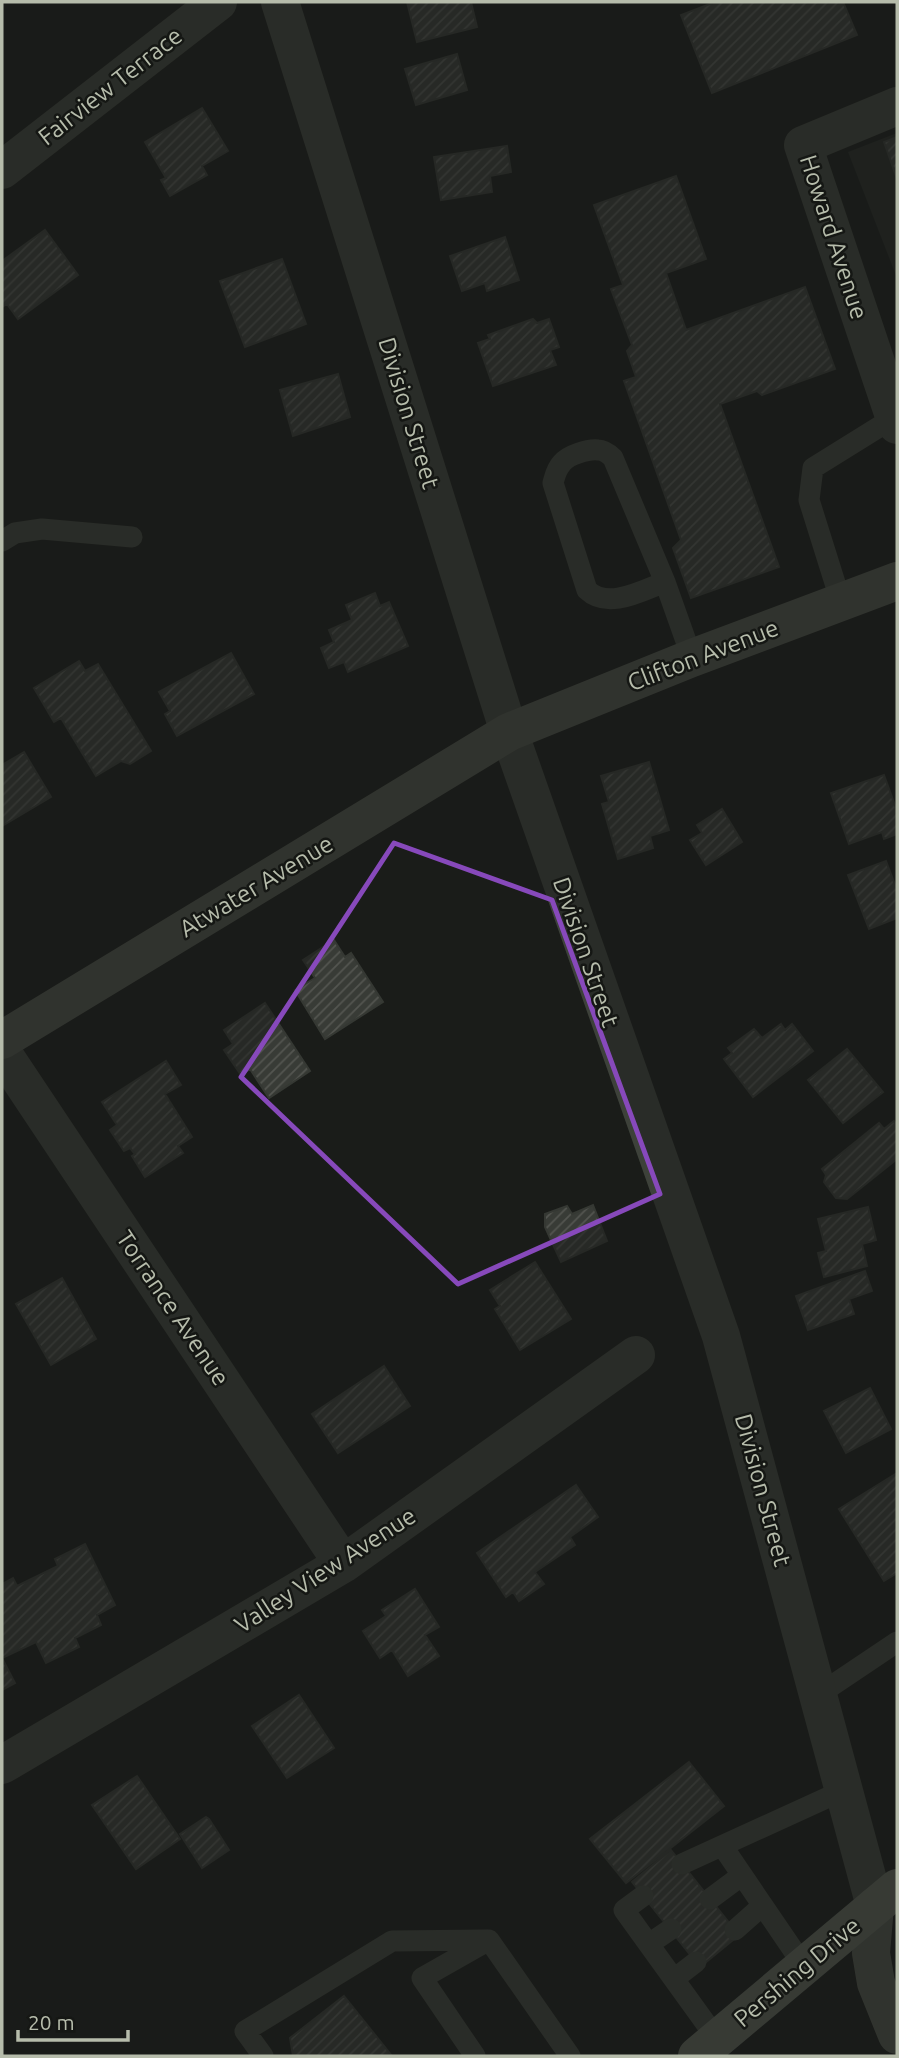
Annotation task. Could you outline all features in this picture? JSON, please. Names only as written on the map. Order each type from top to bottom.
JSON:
[{"type":"main road","name":"Clifton Avenue","points":[[509,732],[692,657],[897,581]]},
{"type":"main road","name":"Atwater Avenue","points":[[2,1040],[509,732]]},
{"type":"main road","name":"Pershing Drive","points":[[707,2048],[804,1966],[890,1910]]},
{"type":"main road","name":"Division Street","points":[[890,1910],[871,1953],[876,1983],[897,2035]]},
{"type":"street","name":"Fairview Terrace","points":[[2,170],[218,2]]},
{"type":"street","name":"Division Street","points":[[280,2],[509,732],[721,1336],[844,1790],[890,1910]]},
{"type":"street","name":"Howard Avenue","points":[[896,421],[803,145],[897,106]]},
{"type":"street","name":"Torrance Avenue","points":[[2,1052],[343,1564]]},
{"type":"street","name":"Valley View Avenue","points":[[2,1765],[343,1564],[636,1355]]},
{"type":"lane","points":[[841,602],[809,500],[813,468],[896,421]]},
{"type":"lane","points":[[665,582],[612,600],[594,597],[587,590],[553,484],[556,471],[563,460],[598,450],[613,458],[665,582],[692,657]]},
{"type":"lane","points":[[2,541],[15,533],[42,529],[132,537]]},
{"type":"lane","points":[[818,1695],[894,1650]]},
{"type":"lane","points":[[682,1864],[844,1790]]},
{"type":"lane","points":[[723,1846],[804,1966]]},
{"type":"lane","points":[[710,1899],[741,1876]]},
{"type":"lane","points":[[643,1896],[624,1910],[674,1979],[707,2048]]},
{"type":"lane","points":[[735,1930],[762,1906]]},
{"type":"lane","points":[[649,1944],[671,1930]]},
{"type":"lane","points":[[263,2056],[245,2031],[392,1941],[489,1940]]},
{"type":"lane","points":[[475,2056],[422,1978],[489,1940]]},
{"type":"lane","points":[[489,1940],[570,2056]]},
{"type":"lane","points":[[674,1979],[696,1962]]},
{"type":"highlighted area","points":[[394,843],[552,900],[660,1194],[458,1284],[241,1077]]},
{"type":"shaded area","points":[[897,133],[897,278],[848,152]]},
{"type":"building","points":[[407,2],[471,2],[477,27],[417,42]]},
{"type":"building","points":[[715,2],[843,2],[857,35],[712,93],[681,15]]},
{"type":"building","points":[[457,54],[467,90],[416,105],[405,69]]},
{"type":"building","points":[[202,108],[228,151],[202,166],[207,175],[170,196],[161,180],[166,178],[145,142]]},
{"type":"building","points":[[897,137],[897,179],[884,142]]},
{"type":"building","points":[[507,146],[511,172],[490,176],[492,192],[441,200],[434,157]]},
{"type":"building","points":[[676,176],[706,259],[666,273],[686,330],[805,287],[835,369],[762,395],[757,391],[720,404],[779,567],[691,598],[673,548],[681,540],[624,381],[636,377],[627,351],[632,345],[611,289],[623,285],[594,205]]},
{"type":"building","points":[[45,230],[78,275],[18,319],[7,304],[2,307],[2,261]]},
{"type":"building","points":[[505,237],[519,280],[487,291],[485,283],[462,291],[450,256]]},
{"type":"building","points":[[282,259],[306,324],[245,347],[220,281]]},
{"type":"building","points":[[533,319],[537,323],[549,319],[559,347],[550,350],[556,365],[493,386],[478,343],[490,339],[488,335]]},
{"type":"building","points":[[338,374],[350,417],[293,436],[280,390]]},
{"type":"building","points":[[375,593],[380,606],[389,602],[408,646],[348,672],[344,662],[329,668],[321,648],[334,642],[329,630],[352,620],[346,605]]},
{"type":"building","points":[[231,653],[254,694],[177,736],[165,714],[170,711],[159,692]]},
{"type":"building","points":[[79,661],[85,671],[98,664],[151,751],[130,764],[121,761],[96,776],[61,718],[54,722],[34,688]]},
{"type":"building","points":[[24,752],[51,797],[2,826],[2,765]]},
{"type":"building","points":[[649,762],[669,830],[650,836],[653,848],[618,859],[602,804],[609,802],[601,776]]},
{"type":"building","points":[[884,775],[897,811],[897,834],[884,839],[882,832],[849,844],[831,793]]},
{"type":"building","points":[[722,809],[742,842],[706,865],[690,840],[702,833],[697,825]]},
{"type":"building","points":[[886,861],[897,890],[897,918],[869,929],[848,875]]},
{"type":"building","points":[[334,940],[345,957],[351,953],[383,1002],[325,1039],[295,990],[315,978],[303,960]]},
{"type":"building","points":[[265,1003],[310,1071],[269,1098],[250,1069],[241,1075],[224,1050],[233,1044],[224,1030]]},
{"type":"building","points":[[781,1024],[785,1030],[792,1024],[813,1051],[753,1097],[724,1059],[732,1053],[728,1048],[754,1029],[762,1038]]},
{"type":"building","points":[[847,1049],[883,1092],[843,1123],[808,1080]]},
{"type":"building","points":[[166,1061],[181,1085],[165,1094],[192,1137],[178,1146],[183,1153],[145,1177],[132,1156],[135,1154],[130,1148],[124,1151],[110,1130],[117,1125],[102,1102]]},
{"type":"building","points":[[894,1121],[897,1125],[897,1159],[847,1199],[836,1198],[824,1182],[826,1175],[822,1169],[879,1123],[884,1129]]},
{"type":"building","points":[[593,1205],[607,1241],[561,1262],[545,1227],[545,1214],[567,1206],[572,1214]]},
{"type":"building","points":[[868,1207],[876,1240],[862,1244],[867,1266],[824,1277],[818,1253],[826,1251],[818,1219]]},
{"type":"building","points":[[535,1262],[571,1319],[520,1350],[495,1309],[500,1306],[490,1290]]},
{"type":"building","points":[[865,1271],[872,1291],[849,1299],[854,1314],[808,1330],[796,1296]]},
{"type":"building","points":[[62,1278],[96,1339],[51,1365],[16,1304]]},
{"type":"building","points":[[384,1366],[410,1406],[338,1453],[312,1414]]},
{"type":"building","points":[[870,1388],[891,1429],[846,1453],[824,1411]]},
{"type":"building","points":[[897,1473],[897,1573],[884,1581],[839,1509]]},
{"type":"building","points":[[576,1485],[598,1517],[570,1537],[575,1545],[535,1572],[544,1584],[519,1601],[513,1592],[506,1597],[477,1553]]},
{"type":"building","points":[[85,1544],[115,1605],[97,1615],[101,1625],[75,1638],[79,1647],[46,1663],[36,1642],[2,1658],[2,1584],[13,1578],[17,1586],[58,1566],[55,1559]]},
{"type":"building","points":[[415,1589],[439,1627],[425,1635],[439,1656],[408,1676],[392,1650],[380,1658],[363,1631],[386,1616],[382,1610]]},
{"type":"building","points":[[2,1658],[15,1683],[2,1690]]},
{"type":"building","points":[[299,1695],[334,1748],[287,1778],[252,1726]]},
{"type":"building","points":[[689,1762],[724,1806],[626,1883],[590,1839]]},
{"type":"building","points":[[137,1776],[180,1839],[136,1869],[92,1805]]},
{"type":"building","points":[[206,1817],[229,1850],[202,1868],[180,1834]]},
{"type":"building","points":[[671,1850],[739,1935],[700,1967],[632,1882]]},
{"type":"building","points":[[344,1996],[392,2056],[293,2056],[290,2038]]}]
